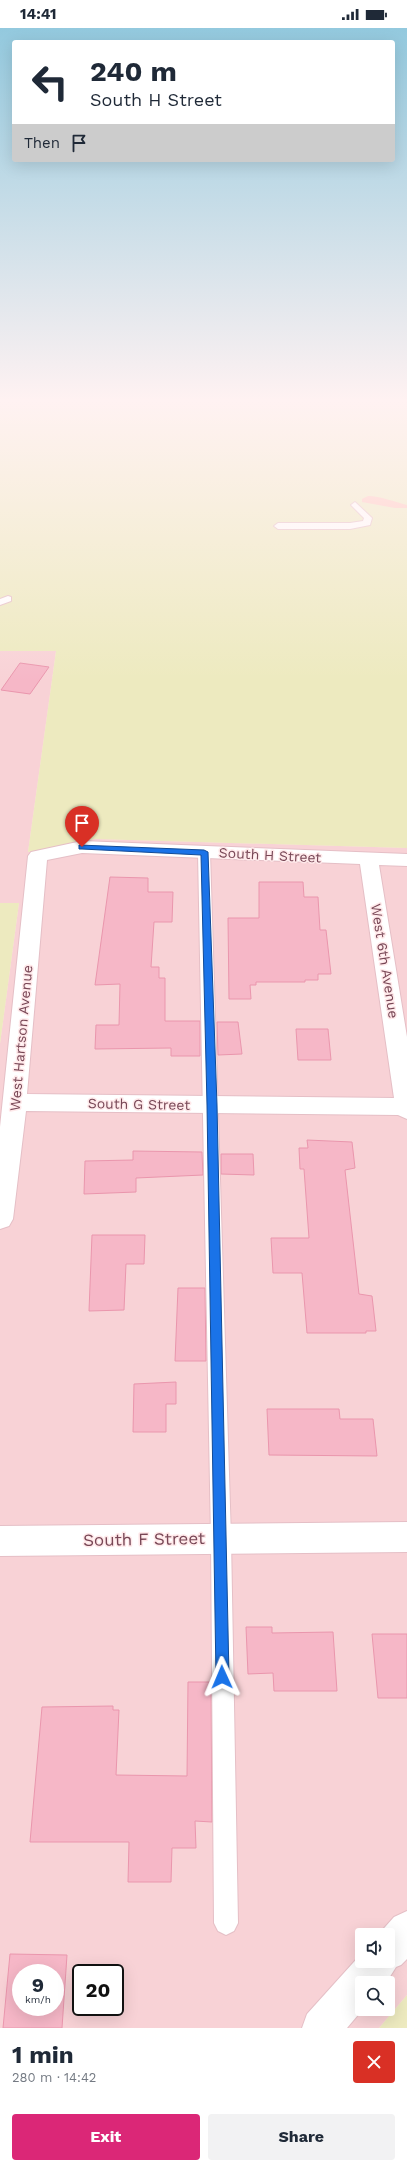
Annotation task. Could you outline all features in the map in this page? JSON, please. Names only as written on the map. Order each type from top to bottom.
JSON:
[{"type":"street","name":"South H Street","points":[[38,856],[82,847],[369,860],[407,860]]},
{"type":"street","name":"West Hartson Avenue","points":[[0,1219],[15,1102],[38,856]]},
{"type":"street","name":"West 6th Avenue","points":[[369,860],[407,1108]]},
{"type":"street","name":"South G Street","points":[[15,1102],[407,1108]]},
{"type":"street","name":"South F Street","points":[[0,1541],[407,1537]]},
{"type":"street","points":[[395,1944],[407,1930]]},
{"type":"street","points":[[321,2028],[374,1968]]},
{"type":"lane","points":[[278,526],[323,527],[367,523],[368,518],[363,510],[355,505]]},
{"type":"lane","points":[[204,852],[212,1105],[221,1539],[226,1923]]},
{"type":"shaded area","points":[[0,495],[407,495],[407,848],[95,839],[28,852],[56,651],[0,651]]},
{"type":"shaded area","points":[[0,651],[56,651],[28,852],[95,839],[407,848],[407,1995],[395,2009],[395,1976],[355,1976],[355,2016],[389,2016],[379,2028],[0,2028],[0,1044],[19,903],[0,903]]},
{"type":"shaded area","points":[[0,903],[19,903],[0,1044]]},
{"type":"shaded area","points":[[407,1995],[407,2028],[379,2028],[389,2016],[395,2016],[395,2009]]},
{"type":"sand","points":[[368,496],[407,505],[407,508],[395,508],[362,502],[362,499]]},
{"type":"building","points":[[20,663],[49,667],[30,694],[1,690]]},
{"type":"building","points":[[110,877],[148,878],[148,892],[173,892],[172,922],[154,922],[151,967],[159,967],[159,978],[165,978],[165,1021],[200,1021],[200,1056],[171,1056],[171,1048],[95,1049],[96,1025],[119,1025],[120,984],[95,985]]},
{"type":"building","points":[[259,882],[303,882],[304,897],[318,897],[320,930],[326,930],[331,974],[318,974],[318,980],[305,980],[305,982],[256,982],[256,985],[250,985],[251,999],[229,999],[228,918],[259,918]]},
{"type":"building","points":[[217,1022],[238,1022],[242,1054],[218,1055]]},
{"type":"building","points":[[296,1029],[328,1029],[331,1060],[298,1060]]},
{"type":"building","points":[[307,1140],[352,1142],[355,1168],[345,1170],[359,1294],[372,1296],[376,1331],[366,1331],[366,1333],[307,1333],[302,1273],[273,1273],[271,1238],[309,1238],[304,1169],[300,1169],[299,1148],[308,1148]]},
{"type":"building","points":[[133,1151],[202,1152],[203,1175],[136,1178],[136,1192],[84,1194],[85,1161],[133,1160]]},
{"type":"building","points":[[221,1154],[253,1154],[254,1175],[221,1174]]},
{"type":"building","points":[[92,1235],[145,1235],[144,1264],[126,1264],[124,1310],[89,1311]]},
{"type":"building","points":[[178,1288],[205,1288],[206,1361],[175,1361]]},
{"type":"building","points":[[176,1382],[176,1404],[166,1404],[166,1432],[133,1432],[134,1384]]},
{"type":"building","points":[[267,1409],[339,1409],[340,1419],[373,1419],[377,1456],[269,1455]]},
{"type":"building","points":[[246,1627],[272,1627],[272,1633],[333,1632],[337,1691],[274,1691],[273,1673],[248,1674]]},
{"type":"building","points":[[372,1634],[407,1634],[407,1698],[378,1698]]},
{"type":"building","points":[[188,1682],[211,1682],[212,1822],[195,1821],[196,1848],[172,1848],[171,1882],[128,1882],[129,1842],[30,1842],[42,1707],[113,1706],[113,1710],[119,1710],[116,1775],[187,1776]]},
{"type":"building","points":[[10,1954],[67,1955],[64,1999],[64,1964],[12,1964],[12,2016],[63,2016],[62,2028],[3,2028]]},
{"type":"route","points":[[82,847],[204,852],[212,1105],[221,1539],[222,1677]]}]
